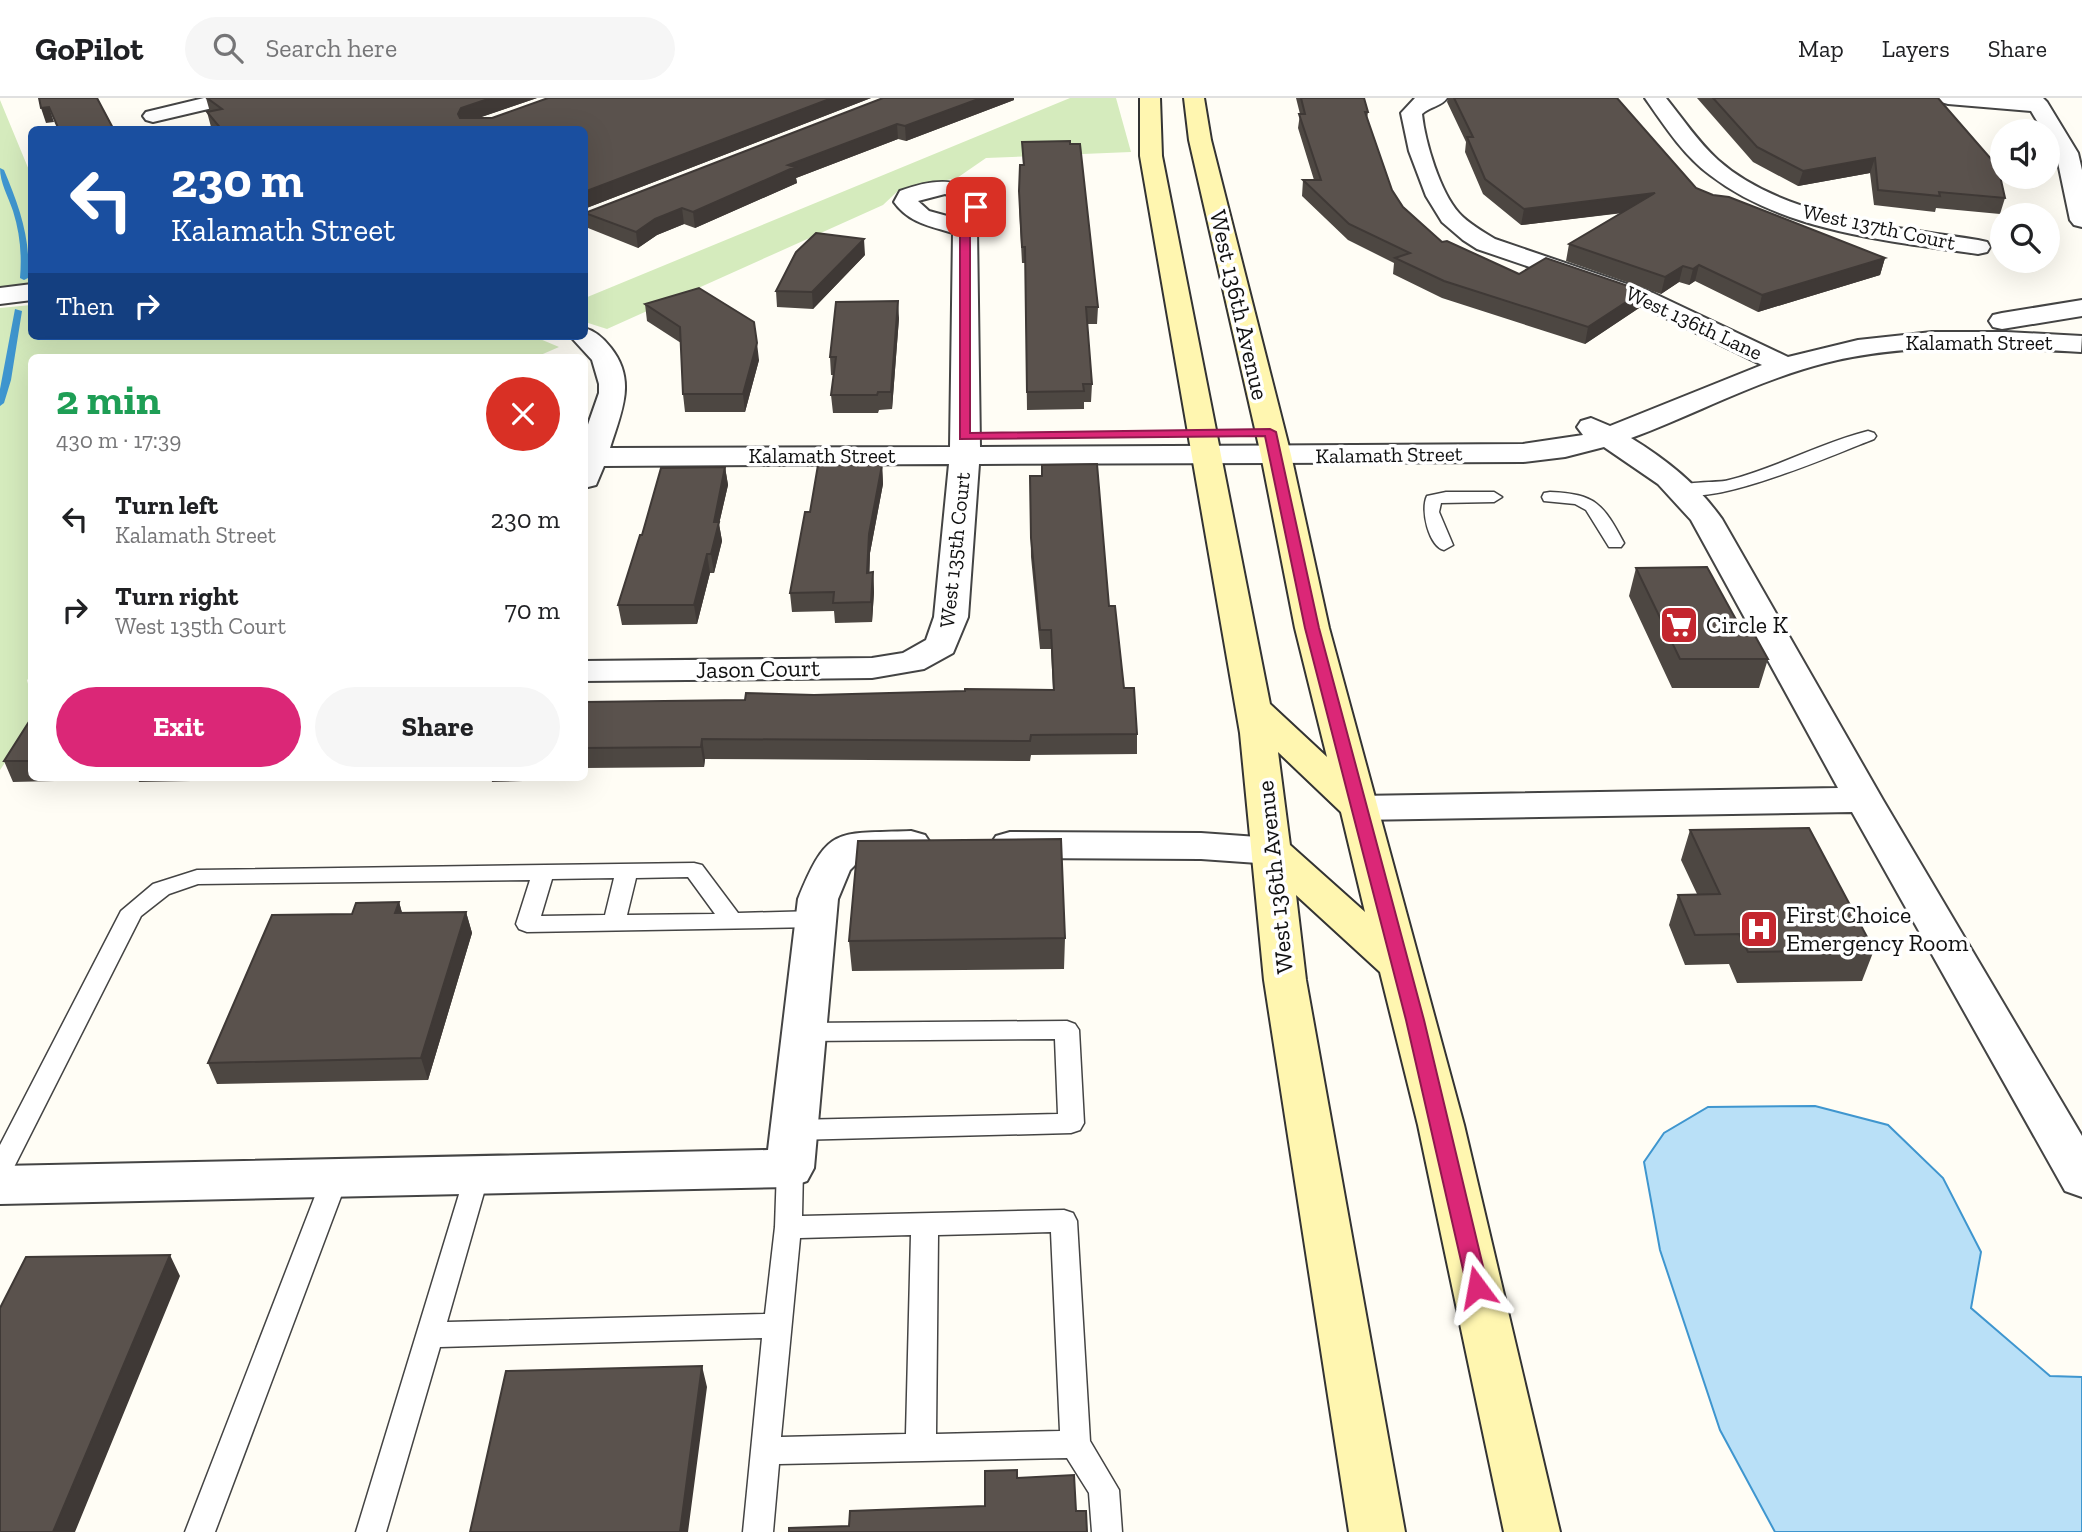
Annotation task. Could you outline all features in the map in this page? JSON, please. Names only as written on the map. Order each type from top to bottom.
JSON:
[{"type":"main road","name":"West 136th Avenue","points":[[1150,98],[1151,156],[1253,707],[1272,851],[1285,980],[1377,1532]]},
{"type":"main road","name":"West 136th Avenue","points":[[1194,98],[1200,140],[1273,444],[1312,628],[1441,1125],[1532,1532]]},
{"type":"main road","points":[[1253,707],[1358,808]]},
{"type":"main road","points":[[1272,851],[1402,968]]},
{"type":"street","points":[[141,98],[158,123],[231,98]]},
{"type":"street","name":"West 137th Court","points":[[1655,98],[1715,170],[1744,190],[1855,226],[1978,247]]},
{"type":"street","points":[[1948,98],[2036,102],[2067,153],[2082,220]]},
{"type":"street","name":"West 136th Lane","points":[[1430,100],[1411,113],[1411,123],[1425,168],[1448,214],[1466,232],[1486,244],[1644,298],[1774,360]]},
{"type":"street","name":"West 135th Court","points":[[929,655],[941,646],[951,617],[965,446],[965,229]]},
{"type":"street","points":[[0,296],[28,292]]},
{"type":"street","points":[[2073,306],[2052,320],[2053,326],[2068,338],[2082,344]]},
{"type":"street","name":"Kalamath Street","points":[[1273,444],[1498,431],[1582,421],[1774,360],[1842,334],[1875,329],[1998,322],[2073,306]]},
{"type":"street","name":"Kalamath Street","points":[[1636,399],[1774,360],[1855,347],[1926,339],[2013,339],[2082,344]]},
{"type":"street","points":[[587,340],[606,357],[613,382],[613,393],[592,460]]},
{"type":"street","points":[[1582,421],[1663,471],[1685,490],[1706,519],[2082,1178]]},
{"type":"street","name":"Kalamath Street","points":[[592,460],[965,446],[1204,444],[1523,453],[1565,448],[1582,421]]},
{"type":"street","name":"Jason Court","points":[[588,671],[872,668],[912,662],[929,655]]},
{"type":"street","points":[[1358,808],[1864,800]]},
{"type":"street","points":[[0,1185],[476,1175],[792,1149],[818,899],[832,864],[850,846],[1201,846],[1272,851]]},
{"type":"lane","points":[[1685,490],[1723,487],[1766,476],[1868,436]]},
{"type":"lane","points":[[1444,545],[1431,512],[1433,500],[1446,497],[1494,497]]},
{"type":"lane","points":[[1550,497],[1575,497],[1587,501],[1594,506],[1615,543]]},
{"type":"lane","points":[[0,1170],[132,911],[161,888],[197,877],[694,870],[732,921]]},
{"type":"lane","points":[[614,924],[626,871]]},
{"type":"lane","points":[[543,872],[527,924],[816,919]]},
{"type":"lane","points":[[758,1532],[788,1227],[792,1149],[1071,1123],[1067,1030],[804,1032]]},
{"type":"lane","points":[[371,1532],[476,1175]]},
{"type":"lane","points":[[200,1532],[335,1178]]},
{"type":"lane","points":[[788,1227],[1064,1221],[1075,1444],[1104,1490],[1107,1532]]},
{"type":"lane","points":[[921,1446],[925,1224]]},
{"type":"lane","points":[[429,1335],[778,1326]]},
{"type":"lane","points":[[765,1451],[1075,1444]]},
{"type":"green space","points":[[1070,98],[1116,98],[1131,152],[986,158],[957,178],[900,189],[883,205],[607,329],[588,323],[588,297]]},
{"type":"green space","points":[[0,100],[28,168],[28,283],[0,287]]},
{"type":"green space","points":[[28,305],[28,340],[542,340],[559,347],[543,354],[28,354],[28,723],[0,770],[0,308]]},
{"type":"water","points":[[1815,1106],[1888,1125],[1943,1178],[1981,1252],[1971,1308],[2050,1376],[2082,1377],[2082,1532],[1775,1532],[1720,1430],[1660,1250],[1644,1162],[1664,1133],[1708,1107]]},
{"type":"building","points":[[39,98],[97,98],[112,126],[57,126],[49,107],[41,108]]},
{"type":"building","points":[[207,98],[491,98],[461,108],[458,114],[460,118],[492,118],[548,98],[832,98],[588,190],[588,126],[219,126],[207,112],[222,109]]},
{"type":"building","points":[[883,98],[981,98],[905,126],[897,124],[788,165],[795,167],[693,212],[682,208],[655,219],[636,232],[588,212]]},
{"type":"building","points":[[1301,98],[1364,98],[1368,112],[1365,112],[1392,190],[1403,207],[1442,242],[1447,241],[1519,274],[1546,258],[1643,291],[1588,327],[1444,281],[1395,258],[1410,253],[1349,224],[1303,180],[1321,180],[1299,114],[1305,114]]},
{"type":"building","points":[[1454,98],[1617,98],[1696,188],[1713,195],[1729,197],[1885,258],[1762,295],[1699,265],[1693,269],[1683,266],[1665,277],[1569,244],[1655,193],[1524,209],[1485,179],[1467,137],[1473,137]]},
{"type":"building","points":[[1713,98],[1938,98],[1990,158],[1990,189],[2003,189],[2005,198],[1878,190],[1875,158],[1803,171],[1757,147]]},
{"type":"building","points":[[1070,141],[1070,144],[1080,144],[1098,307],[1086,307],[1092,384],[1083,384],[1084,391],[1027,392],[1025,247],[1022,247],[1019,191],[1020,165],[1024,165],[1022,142]]},
{"type":"building","points":[[816,233],[864,239],[812,292],[776,291],[796,252]]},
{"type":"building","points":[[699,288],[754,322],[757,343],[743,394],[683,394],[680,327],[645,304]]},
{"type":"building","points":[[898,301],[891,392],[878,392],[877,395],[831,395],[836,357],[830,357],[836,302]]},
{"type":"building","points":[[1097,464],[1109,606],[1115,606],[1124,688],[1134,688],[1137,734],[1031,735],[1030,741],[702,739],[701,747],[588,748],[588,702],[745,700],[746,693],[814,695],[965,689],[1054,690],[1051,630],[1040,630],[1031,538],[1030,476],[1042,476],[1042,465]]},
{"type":"building","points":[[818,465],[882,465],[869,534],[867,573],[873,572],[871,602],[833,603],[834,592],[790,593],[805,512],[810,512]]},
{"type":"building","points":[[725,467],[714,522],[719,522],[711,554],[707,554],[694,605],[618,605],[661,468]]},
{"type":"building","points":[[1707,567],[1739,625],[1749,625],[1768,659],[1680,659],[1636,568]]},
{"type":"building","points":[[28,723],[28,761],[4,761]]},
{"type":"building","points":[[1809,828],[1874,950],[1748,952],[1739,934],[1695,935],[1678,895],[1720,894],[1690,830]]},
{"type":"building","points":[[1061,839],[1065,938],[849,941],[858,841]]},
{"type":"building","points":[[399,902],[395,913],[466,912],[421,1058],[208,1063],[272,915],[352,914],[356,903]]},
{"type":"building","points":[[170,1255],[53,1532],[0,1532],[0,1308],[26,1257]]},
{"type":"building","points":[[702,1366],[680,1532],[470,1532],[506,1371]]},
{"type":"building","points":[[1017,1470],[1017,1478],[1074,1475],[1076,1511],[1086,1511],[1087,1532],[789,1532],[789,1528],[849,1526],[850,1511],[985,1506],[985,1471]]},
{"type":"waterway","points":[[0,170],[23,235],[24,278]]},
{"type":"waterway","points":[[0,403],[7,380],[18,311]]},
{"type":"place","name":"Circle K","points":[[1679,625]]},
{"type":"place","name":"First Choice Emergency Room","points":[[1759,929]]},
{"type":"route","points":[[976,207],[965,229],[964,436],[1270,432],[1312,628],[1402,968],[1477,1287]]}]
